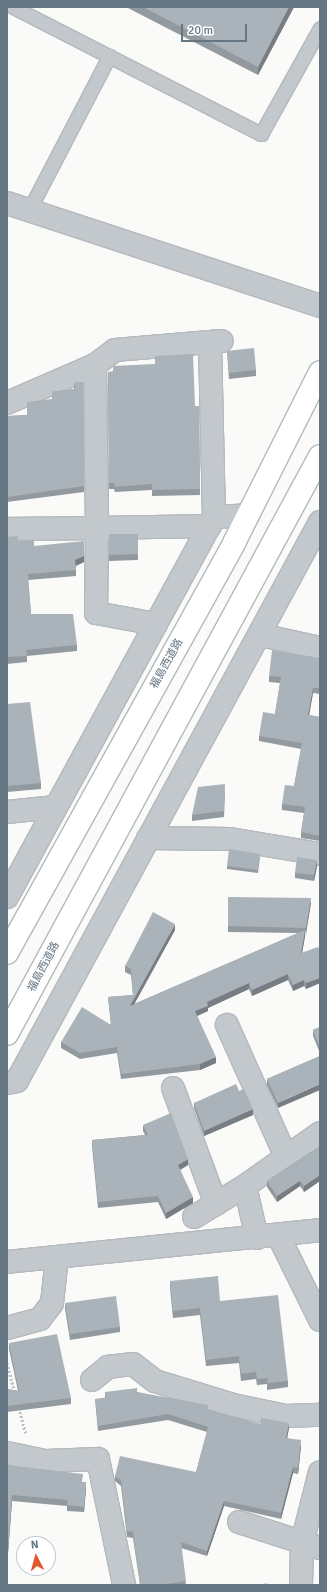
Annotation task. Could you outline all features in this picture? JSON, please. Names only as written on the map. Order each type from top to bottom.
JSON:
[{"type":"highway","name":"福島西道路","points":[[7,953],[248,515],[320,372]]},
{"type":"highway","name":"福島西道路","points":[[7,1034],[318,468]]},
{"type":"street","points":[[7,203],[320,306]]},
{"type":"street","points":[[7,403],[95,365],[115,350],[216,342],[212,522],[7,897]]},
{"type":"street","points":[[95,365],[97,528],[96,613],[156,624]]},
{"type":"street","points":[[7,529],[97,528],[212,522],[248,515]]},
{"type":"street","points":[[7,1082],[16,1081],[148,838],[261,635],[319,526]]},
{"type":"street","points":[[261,635],[320,648]]},
{"type":"street","points":[[7,812],[56,808]]},
{"type":"street","points":[[148,838],[230,839],[320,854]]},
{"type":"street","points":[[227,1025],[286,1157]]},
{"type":"street","points":[[173,1088],[216,1204]]},
{"type":"street","points":[[194,1217],[245,1186],[320,1133]]},
{"type":"street","points":[[245,1186],[267,1237],[320,1320]]},
{"type":"street","points":[[7,1262],[267,1237],[320,1230]]},
{"type":"street","points":[[7,1328],[40,1318],[52,1303],[57,1257]]},
{"type":"street","points":[[92,1380],[108,1367],[133,1364],[155,1381],[233,1405],[286,1416],[320,1416]]},
{"type":"street","points":[[7,1453],[46,1461],[98,1459],[124,1585]]},
{"type":"street","points":[[301,1585],[311,1546],[320,1472]]},
{"type":"street","points":[[239,1522],[311,1546]]},
{"type":"lane","points":[[14,7],[261,134],[320,28]]},
{"type":"lane","points":[[29,210],[109,56]]},
{"type":"path","points":[[7,1363],[32,1457]]},
{"type":"building","points":[[143,7],[289,7],[258,67]]},
{"type":"building","points":[[254,348],[256,370],[229,373],[227,351]]},
{"type":"building","points":[[193,354],[195,406],[199,406],[200,489],[152,490],[152,484],[115,487],[114,483],[109,483],[108,372],[113,371],[113,366],[155,364],[155,356]]},
{"type":"building","points":[[83,382],[84,486],[7,497],[7,416],[27,415],[27,402],[52,399],[52,392],[75,389],[74,383]]},
{"type":"building","points":[[109,534],[138,534],[138,554],[109,555]]},
{"type":"building","points":[[18,536],[18,541],[34,540],[34,546],[84,541],[84,556],[75,560],[76,570],[28,574],[31,614],[73,614],[77,645],[26,650],[27,656],[7,657],[7,537]]},
{"type":"building","points":[[272,650],[320,658],[320,688],[313,688],[308,715],[320,717],[320,836],[301,832],[305,807],[282,804],[285,785],[294,786],[302,743],[259,736],[263,712],[275,714],[281,677],[269,676]]},
{"type":"building","points":[[30,702],[41,783],[7,786],[7,704]]},
{"type":"building","points":[[225,784],[224,811],[192,815],[198,787]]},
{"type":"building","points":[[229,849],[260,854],[258,870],[227,866]]},
{"type":"building","points":[[297,857],[317,860],[314,875],[295,873]]},
{"type":"building","points":[[228,897],[311,898],[306,928],[228,926]]},
{"type":"building","points":[[153,912],[175,924],[130,1006],[305,930],[301,953],[318,947],[320,951],[320,978],[306,983],[304,980],[293,985],[288,974],[252,990],[249,983],[207,1002],[208,1006],[195,1011],[216,1057],[200,1064],[121,1074],[117,1047],[80,1053],[61,1042],[82,1007],[111,1025],[108,997],[133,995],[131,969],[125,966]]},
{"type":"building","points":[[320,1027],[320,1048],[313,1030]]},
{"type":"building","points":[[320,1056],[320,1084],[278,1103],[267,1079]]},
{"type":"building","points":[[236,1084],[239,1091],[244,1089],[253,1109],[204,1131],[194,1103]]},
{"type":"building","points":[[171,1113],[188,1159],[178,1165],[193,1197],[166,1213],[158,1196],[98,1202],[92,1140],[148,1135],[143,1125]]},
{"type":"building","points":[[320,1146],[320,1175],[304,1186],[300,1181],[277,1196],[267,1181]]},
{"type":"building","points":[[218,1276],[220,1301],[278,1295],[288,1381],[267,1383],[268,1378],[257,1379],[256,1372],[241,1374],[239,1356],[206,1360],[200,1308],[173,1311],[170,1281]]},
{"type":"building","points":[[116,1296],[120,1327],[70,1334],[65,1303]]},
{"type":"building","points":[[57,1334],[71,1398],[7,1406],[7,1389],[19,1391],[9,1343]]},
{"type":"building","points":[[137,1388],[137,1392],[208,1405],[208,1410],[260,1424],[261,1418],[289,1423],[286,1438],[301,1440],[298,1468],[293,1467],[281,1513],[224,1501],[207,1551],[181,1542],[186,1581],[160,1585],[140,1585],[133,1532],[127,1531],[121,1480],[115,1476],[120,1456],[196,1472],[208,1427],[168,1414],[98,1426],[95,1399],[106,1398],[105,1392]]},
{"type":"building","points":[[7,1465],[83,1474],[82,1482],[86,1482],[84,1507],[67,1505],[68,1500],[12,1495],[7,1548]]}]
